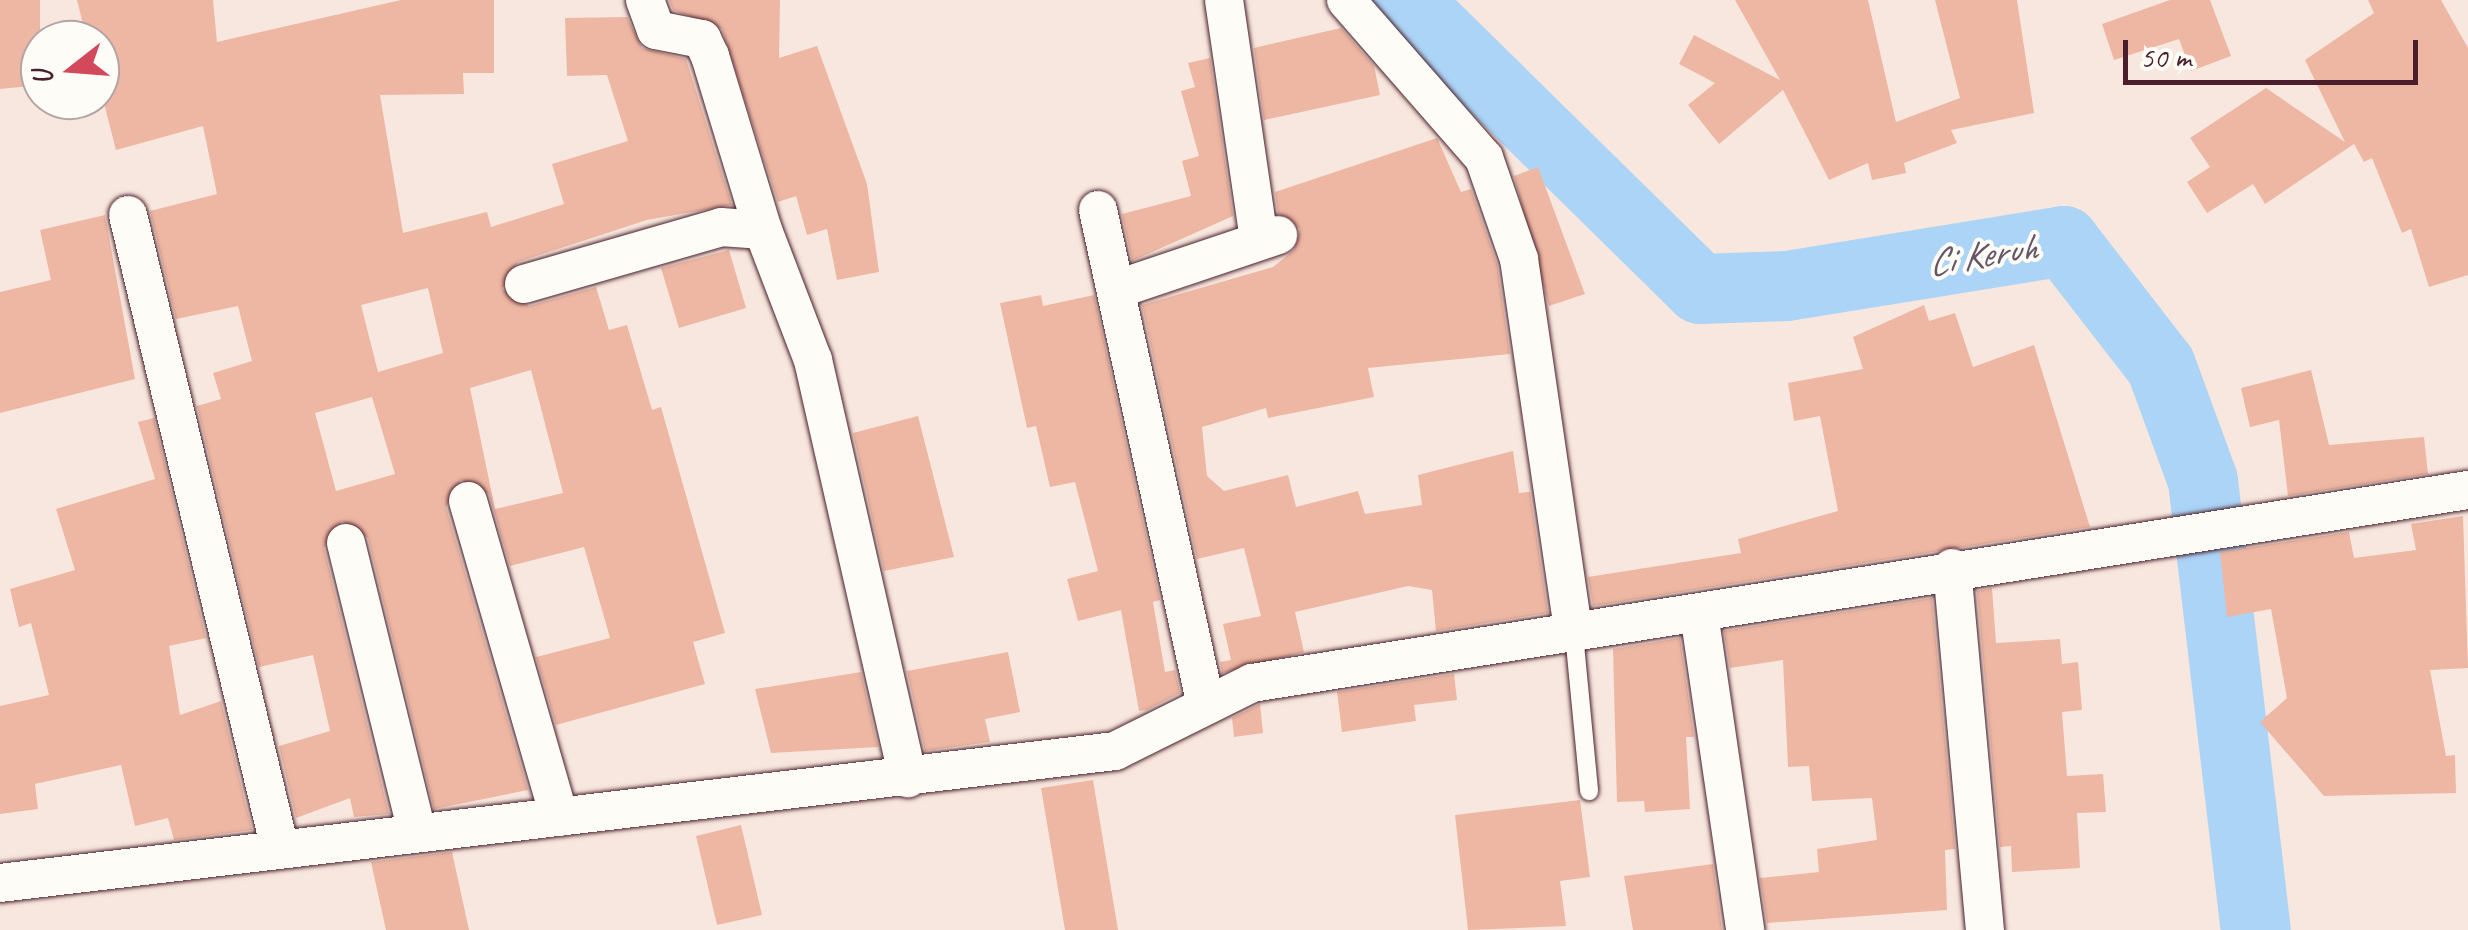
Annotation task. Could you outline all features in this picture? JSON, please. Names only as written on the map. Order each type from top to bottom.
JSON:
[{"type":"street","points":[[646,0],[656,30],[702,40],[710,56],[763,230],[813,360],[908,778]]},
{"type":"street","points":[[1118,289],[1268,238],[1224,0]]},
{"type":"street","points":[[1346,0],[1484,158],[1519,259],[1574,634]]},
{"type":"street","points":[[1098,210],[1205,701]]},
{"type":"street","points":[[128,215],[280,849]]},
{"type":"street","points":[[524,284],[721,227],[763,230]]},
{"type":"street","points":[[0,883],[416,828],[560,817],[1115,751],[1180,726],[1205,701],[1252,683],[1574,634],[2158,534],[2468,490]]},
{"type":"street","points":[[468,501],[560,817]]},
{"type":"street","points":[[346,542],[416,828]]},
{"type":"street","points":[[1952,568],[1985,930]]},
{"type":"street","points":[[1700,613],[1745,930]]},
{"type":"lane","points":[[1574,634],[1589,791]]},
{"type":"building","points":[[0,0],[40,0],[40,20],[20,20],[20,87],[0,89]]},
{"type":"building","points":[[77,0],[213,0],[217,42],[401,0],[494,0],[494,73],[463,73],[464,94],[380,95],[403,233],[487,212],[491,227],[564,204],[552,164],[628,141],[607,75],[567,76],[565,18],[627,17],[642,48],[686,59],[732,205],[647,220],[518,262],[502,289],[529,306],[596,287],[609,330],[627,325],[652,410],[661,407],[725,633],[693,642],[705,684],[556,725],[536,657],[610,638],[584,547],[510,566],[489,494],[461,480],[446,507],[528,790],[434,809],[368,538],[342,521],[324,548],[389,814],[354,817],[350,798],[296,818],[279,746],[330,731],[313,655],[259,667],[197,406],[221,399],[213,373],[252,361],[238,306],[176,319],[150,211],[217,194],[203,126],[116,150],[108,120],[120,120],[120,20],[82,20]],"holes":[[[428,288],[443,353],[378,372],[361,305]],[[531,370],[563,493],[495,509],[470,388]],[[372,397],[395,474],[336,491],[315,413]]]},
{"type":"building","points":[[669,0],[780,0],[779,58],[817,46],[867,184],[879,272],[837,280],[827,229],[807,235],[796,196],[778,202],[722,29],[673,10]]},
{"type":"building","points":[[1735,0],[1868,0],[1896,122],[1960,98],[1935,0],[2017,0],[2034,113],[1951,130],[1957,143],[1904,163],[1906,173],[1872,180],[1868,163],[1829,180],[1783,90],[1719,144],[1688,105],[1715,83],[1679,64],[1694,35],[1780,80]]},
{"type":"building","points":[[2170,0],[2210,0],[2231,56],[2191,71],[2179,39],[2114,60],[2102,24]]},
{"type":"building","points":[[2368,0],[2441,0],[2468,48],[2468,275],[2429,287],[2411,229],[2402,233],[2372,158],[2364,162],[2354,144],[2265,204],[2253,184],[2207,213],[2187,182],[2210,167],[2190,138],[2266,88],[2345,142],[2305,60],[2374,13]]},
{"type":"building","points":[[1341,28],[1374,66],[1380,95],[1264,120],[1254,48]]},
{"type":"building","points":[[1210,58],[1233,216],[1132,261],[1122,214],[1191,196],[1182,161],[1199,156],[1181,91],[1195,87],[1188,63]]},
{"type":"building","points":[[1437,138],[1461,192],[1471,189],[1497,264],[1510,354],[1368,368],[1374,397],[1268,418],[1266,408],[1202,427],[1207,476],[1224,491],[1288,475],[1296,507],[1358,491],[1365,514],[1422,505],[1418,475],[1513,451],[1519,493],[1530,492],[1548,613],[1436,631],[1432,590],[1408,586],[1295,612],[1304,652],[1222,673],[1220,662],[1231,660],[1223,624],[1261,616],[1244,548],[1197,559],[1142,305],[1273,267],[1294,250],[1300,229],[1278,213],[1275,192]]},
{"type":"building","points":[[1538,167],[1585,294],[1549,306],[1514,176]]},
{"type":"building","points":[[105,215],[135,379],[0,413],[0,292],[51,280],[40,230]]},
{"type":"building","points":[[729,250],[746,308],[679,328],[661,268]]},
{"type":"building","points":[[1041,295],[1043,306],[1094,295],[1160,600],[1153,602],[1165,672],[1175,670],[1180,693],[1147,710],[1139,711],[1121,610],[1078,621],[1067,579],[1098,571],[1075,482],[1050,487],[1036,426],[1027,428],[1000,303]]},
{"type":"building","points":[[1924,305],[1929,321],[1955,313],[1973,367],[2034,345],[2090,527],[1593,606],[1588,577],[1741,553],[1738,539],[1838,511],[1820,416],[1794,421],[1788,383],[1863,369],[1853,337]]},
{"type":"building","points":[[2311,370],[2329,445],[2424,437],[2428,474],[2288,496],[2279,420],[2250,427],[2241,388]]},
{"type":"building","points":[[918,416],[954,557],[884,571],[853,433]]},
{"type":"building","points":[[154,418],[206,638],[169,646],[180,715],[221,701],[252,830],[174,840],[168,818],[135,826],[121,765],[35,784],[38,809],[0,814],[0,706],[49,695],[31,623],[19,627],[10,589],[75,570],[56,509],[155,479],[138,422]]},
{"type":"building","points":[[2463,516],[2468,668],[2430,670],[2446,756],[2455,755],[2456,793],[2324,796],[2260,722],[2287,698],[2271,609],[2227,617],[2220,552],[2349,532],[2354,558],[2416,550],[2411,524]]},
{"type":"building","points":[[1992,588],[1996,643],[2060,639],[2062,664],[2078,662],[2082,710],[2062,712],[2067,776],[2103,774],[2106,812],[2077,813],[2080,868],[2012,872],[2011,846],[2000,847],[1977,591]]},
{"type":"building","points":[[1932,598],[1955,849],[1945,850],[1947,910],[1767,923],[1760,878],[1819,872],[1817,849],[1877,840],[1872,798],[1812,801],[1809,766],[1788,767],[1783,660],[1730,668],[1724,631]]},
{"type":"building","points":[[1680,638],[1694,737],[1686,737],[1690,809],[1645,812],[1644,801],[1617,802],[1613,649]]},
{"type":"building","points":[[1008,652],[1020,712],[985,719],[990,742],[925,751],[907,671]]},
{"type":"building","points":[[861,672],[878,747],[771,753],[755,689]]},
{"type":"building","points":[[1454,674],[1457,700],[1414,705],[1416,721],[1342,732],[1337,692]]},
{"type":"building","points":[[1260,704],[1263,733],[1234,737],[1232,718]]},
{"type":"building","points":[[1093,780],[1118,930],[1065,930],[1041,788]]},
{"type":"building","points":[[1580,800],[1590,877],[1560,881],[1566,926],[1468,930],[1455,815]]},
{"type":"building","points":[[741,825],[762,915],[717,925],[696,836]]},
{"type":"building","points":[[452,852],[469,930],[386,930],[371,862]]},
{"type":"building","points":[[1713,864],[1722,930],[1633,930],[1624,876]]},
{"type":"waterway","name":"Ci Keruh","points":[[1406,0],[1700,289],[1787,286],[2064,241],[2161,366],[2203,481],[2256,930]]}]
